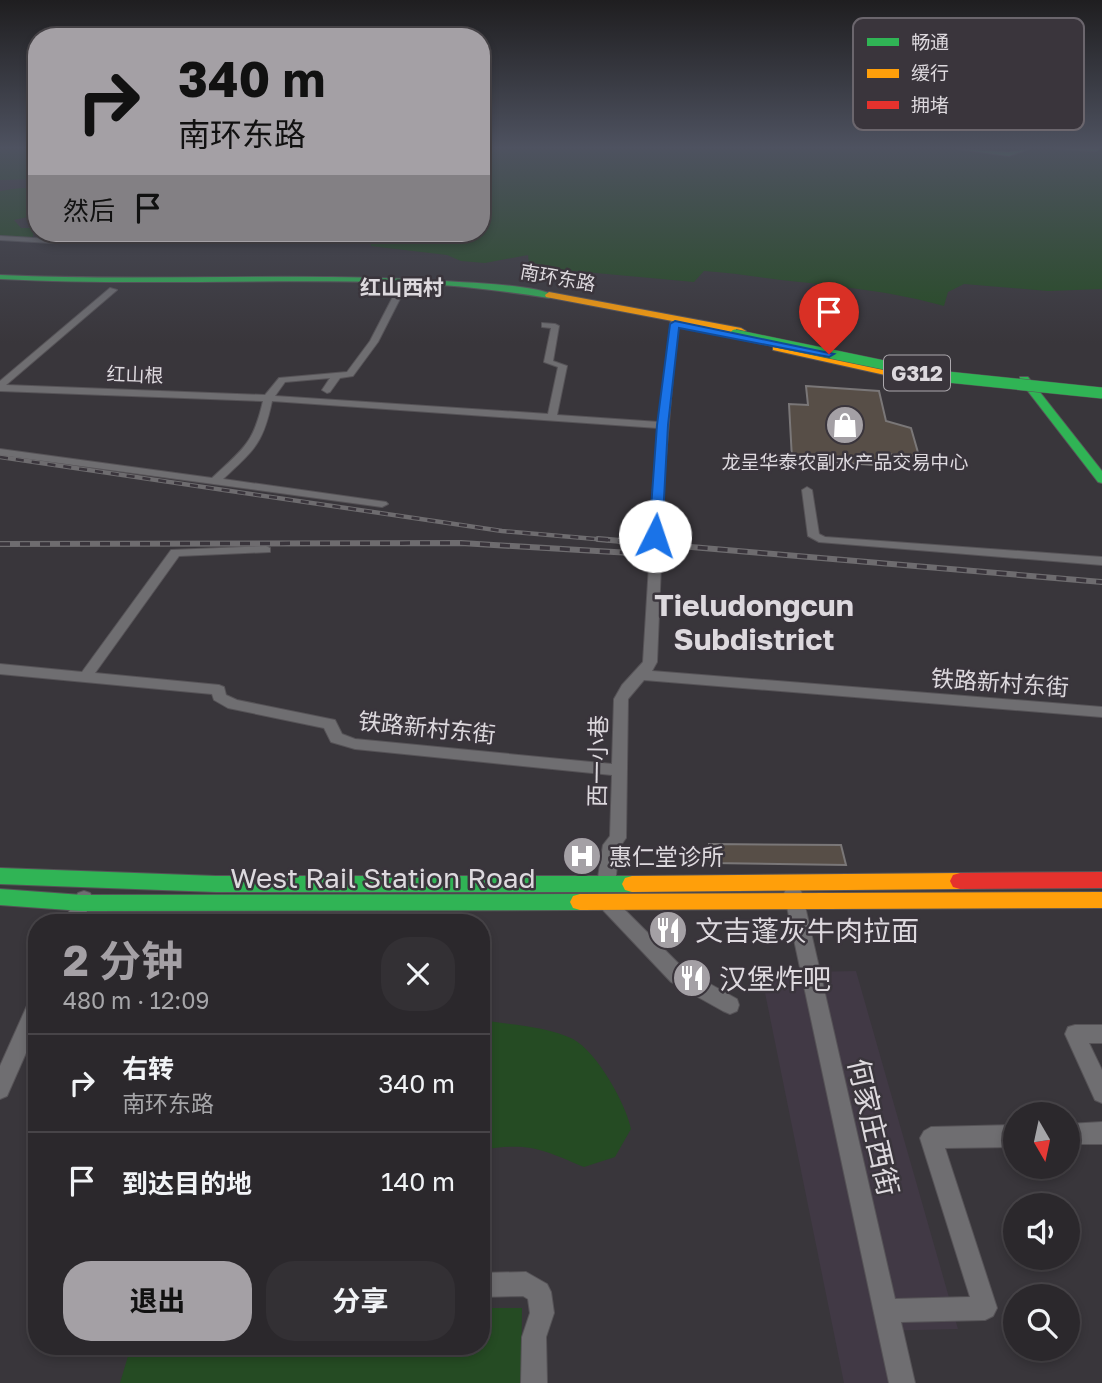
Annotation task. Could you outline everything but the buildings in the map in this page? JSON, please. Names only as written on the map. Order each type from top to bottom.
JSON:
[{"type":"main road","name":"南环东路","points":[[0,277],[116,287],[426,281],[516,291],[945,374],[1102,389]]},
{"type":"main road","name":"南环东路","points":[[0,283],[116,287],[403,285],[475,291],[675,322]]},
{"type":"main road","points":[[709,328],[739,327],[936,369],[1024,379],[1042,390],[1102,463]]},
{"type":"main road","points":[[709,328],[873,370],[1102,398]]},
{"type":"main road","points":[[1042,390],[1102,389]]},
{"type":"main road","points":[[1042,390],[1102,479]]},
{"type":"main road","name":"West Rail Station Road","points":[[0,876],[90,882],[606,884],[793,893],[1102,900]]},
{"type":"main road","name":"West Rail Station Road","points":[[0,897],[82,903],[607,903],[1102,880]]},
{"type":"street","points":[[0,238],[28,240]]},
{"type":"street","points":[[215,481],[249,449],[261,429],[268,398],[282,380],[350,374],[374,341],[403,285]]},
{"type":"street","name":"红山根","points":[[0,387],[116,287]]},
{"type":"street","points":[[655,536],[663,425],[675,322]]},
{"type":"street","points":[[545,325],[555,326],[548,362],[563,366],[552,418]]},
{"type":"street","points":[[327,390],[337,375]]},
{"type":"street","name":"红山根","points":[[0,387],[268,398],[663,425]]},
{"type":"street","points":[[0,452],[382,504]]},
{"type":"street","points":[[807,490],[814,536],[823,540],[1102,561]]},
{"type":"street","points":[[86,676],[175,553],[266,550]]},
{"type":"street","points":[[644,675],[650,662],[655,565]]},
{"type":"street","name":"铁路新村东街","points":[[0,669],[219,690],[219,697],[233,704],[330,724],[336,738],[355,744],[617,770]]},
{"type":"street","name":"铁路新村东街","points":[[644,675],[1102,712]]},
{"type":"street","name":"西一小巷","points":[[606,884],[611,845],[618,838],[617,770],[621,699],[624,690],[644,675]]},
{"type":"street","points":[[77,914],[90,882]]},
{"type":"street","name":"何家庄西街","points":[[793,893],[902,1383]]},
{"type":"street","points":[[607,903],[678,976],[730,1005]]},
{"type":"street","points":[[0,1089],[28,1025]]},
{"type":"street","points":[[1102,1034],[1075,1034],[1102,1093]]},
{"type":"street","points":[[1080,1134],[1102,1133]]},
{"type":"street","points":[[886,1311],[985,1308],[932,1138],[1003,1136]]},
{"type":"street","points":[[490,1285],[526,1284],[539,1292],[542,1313],[534,1338],[534,1383]]},
{"type":"shaded area","points":[[856,971],[958,1329],[878,1331],[889,1383],[844,1383],[761,973]]},
{"type":"green space","points":[[0,214],[28,214],[28,217],[14,220],[21,228],[28,228],[28,238],[0,236]]},
{"type":"green space","points":[[490,214],[1102,214],[1102,289],[1048,291],[964,284],[948,292],[944,306],[872,291],[728,273],[704,271],[694,282],[563,270],[529,262],[528,255],[485,263],[461,261],[447,255],[371,246],[371,242],[490,242]]},
{"type":"green space","points":[[490,1021],[532,1027],[573,1039],[591,1055],[609,1079],[631,1129],[615,1157],[584,1167],[534,1149],[490,1149]]},
{"type":"green space","points":[[490,1308],[522,1308],[521,1383],[120,1383],[128,1355],[490,1355]]},
{"type":"tunnel","points":[[655,536],[655,565]]},
{"type":"railway","points":[[0,457],[502,531],[619,541]]},
{"type":"railway","points":[[598,539],[1102,582]]},
{"type":"railway","points":[[0,544],[461,543],[665,555]]},
{"type":"traffic: fast","points":[[0,277],[138,281],[413,281],[549,295]]},
{"type":"traffic: fast","points":[[735,334],[945,378],[1102,393]]},
{"type":"traffic: fast","points":[[1024,379],[1102,479]]},
{"type":"traffic: fast","points":[[0,876],[216,884],[632,884]]},
{"type":"traffic: fast","points":[[0,897],[82,903],[580,902]]},
{"type":"traffic: slow","points":[[549,295],[741,331]]},
{"type":"traffic: slow","points":[[776,348],[912,378]]},
{"type":"traffic: slow","points":[[632,884],[960,881]]},
{"type":"traffic: slow","points":[[580,902],[1102,900]]},
{"type":"traffic: jam","points":[[960,881],[1102,880]]},
{"type":"place","name":"龙呈华泰农副水产品交易中心","points":[[845,425]]},
{"type":"place","name":"惠仁堂诊所","points":[[582,856]]},
{"type":"place","name":"文吉蓬灰牛肉拉面","points":[[668,930]]},
{"type":"place","name":"汉堡炸吧","points":[[692,978]]},
{"type":"district","name":"红山西村","points":[[402,287]]},
{"type":"district","name":"Tieludongcun Subdistrict","points":[[754,622]]},
{"type":"route","points":[[655,536],[666,388],[675,324],[829,354]]}]
